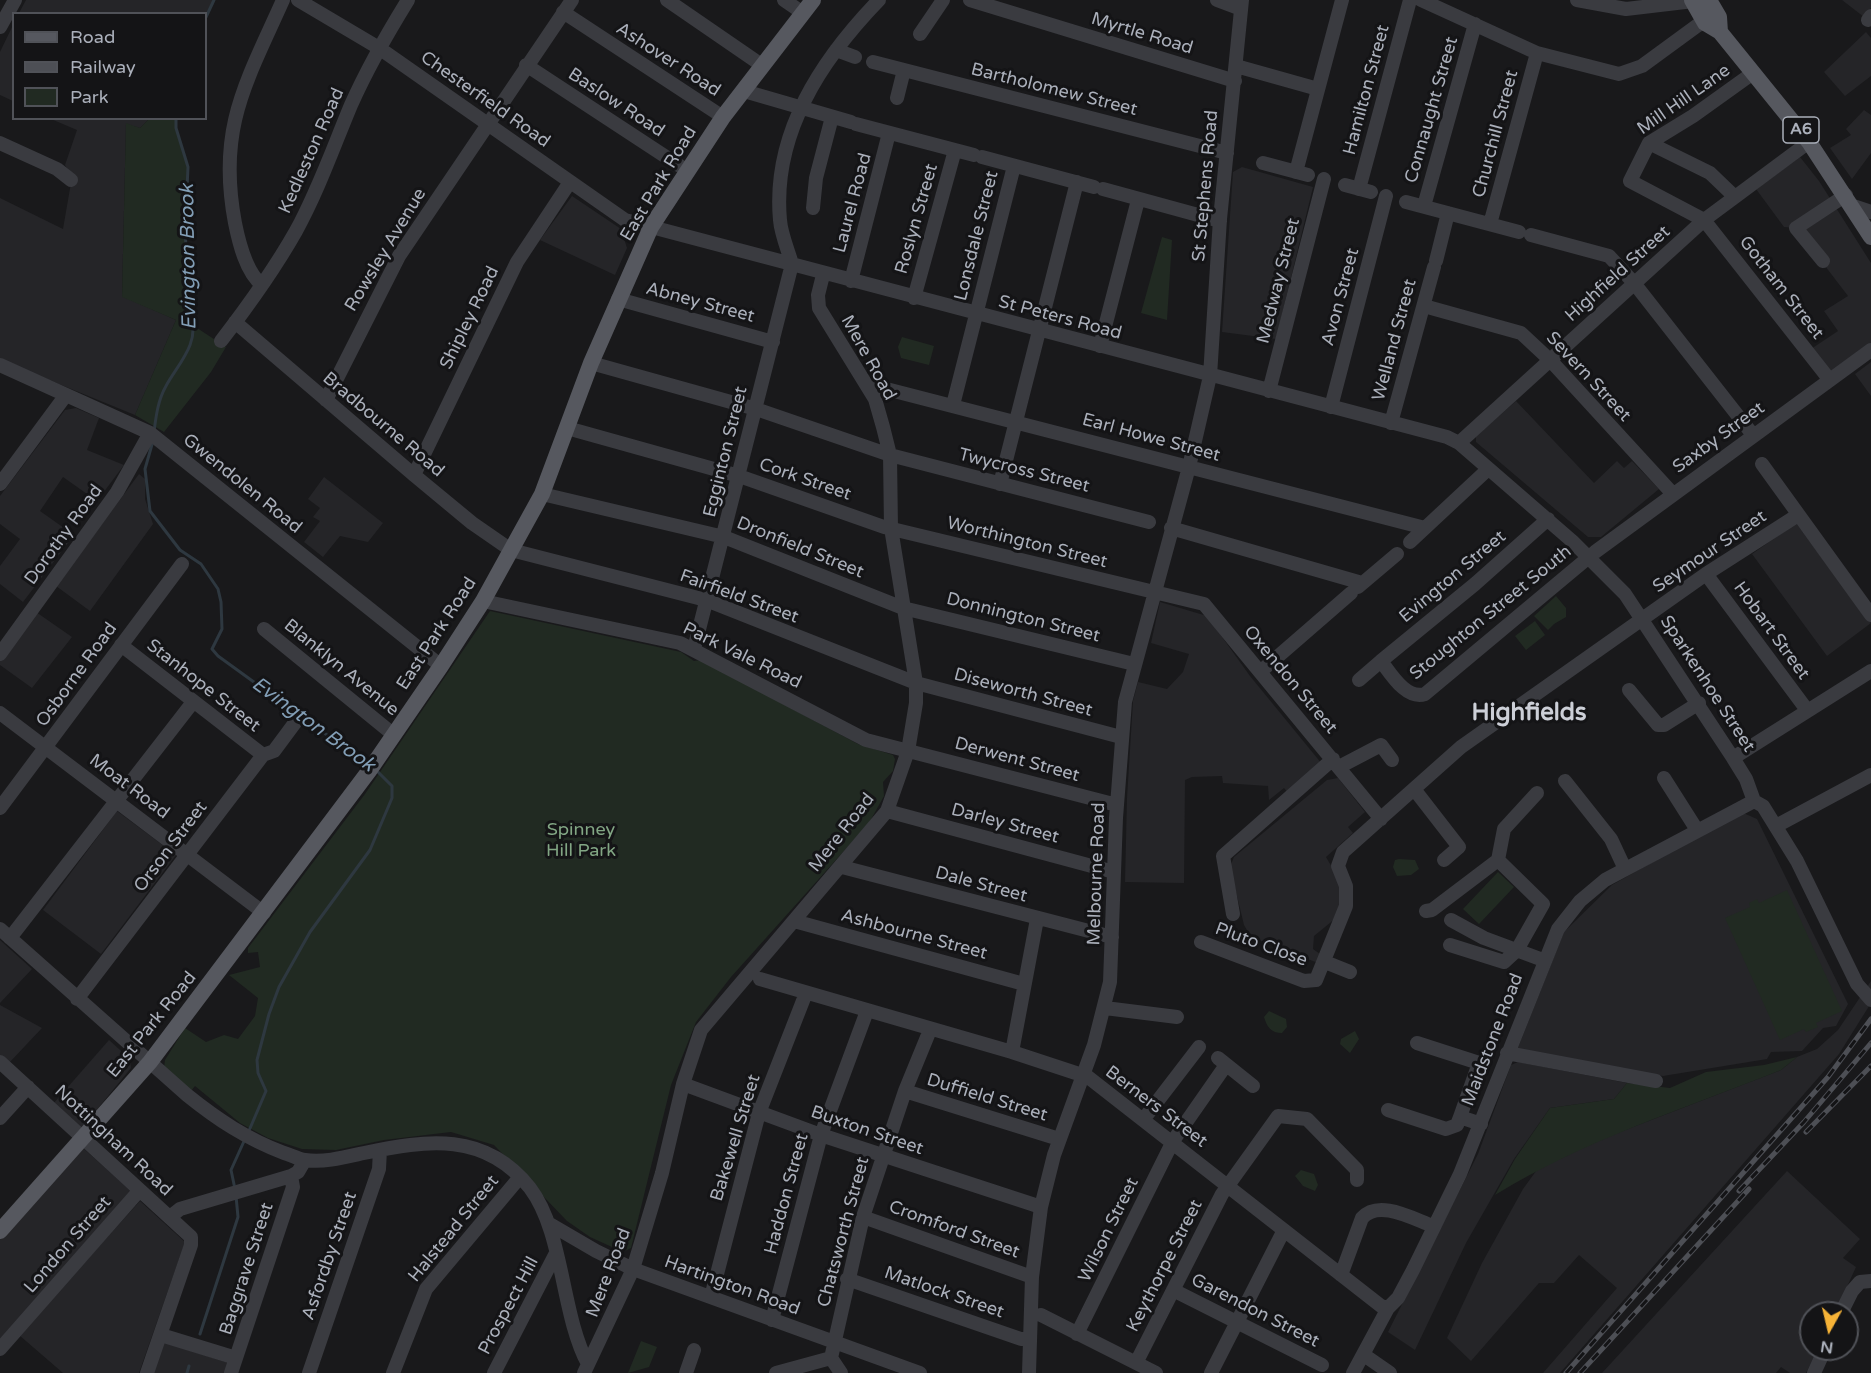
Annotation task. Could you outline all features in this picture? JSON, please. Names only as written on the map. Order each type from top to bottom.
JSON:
[{"type":"main road","points":[[1715,24],[1729,0]]},
{"type":"main road","name":"A6","points":[[1699,1],[1809,142],[1871,237]]},
{"type":"main road","name":"East Park Road","points":[[0,1231],[150,1062],[371,768],[441,666],[483,601],[542,494],[591,363],[651,227],[686,170],[723,117],[808,6]]},
{"type":"street","points":[[0,27],[15,0]]},
{"type":"street","points":[[262,285],[256,279],[238,241],[228,188],[228,158],[234,120],[244,83],[283,0]]},
{"type":"street","name":"Chesterfield Road","points":[[298,0],[380,48],[625,220],[651,227]]},
{"type":"street","name":"Kedleston Road","points":[[221,341],[262,285],[296,232],[324,175],[352,104],[380,48],[408,0]]},
{"type":"street","name":"Rowsley Avenue","points":[[326,400],[399,256],[572,0]]},
{"type":"street","points":[[667,0],[763,66]]},
{"type":"street","points":[[784,0],[808,6]]},
{"type":"street","points":[[792,264],[780,221],[780,201],[782,168],[799,108],[836,50],[879,0]]},
{"type":"street","points":[[920,33],[943,0]]},
{"type":"street","name":"Myrtle Road","points":[[970,0],[1235,81]]},
{"type":"street","points":[[1216,0],[1242,4]]},
{"type":"street","name":"Medway Street","points":[[1269,391],[1311,176],[1318,89],[1342,0]]},
{"type":"street","name":"Hamilton Street","points":[[1382,195],[1410,0]]},
{"type":"street","points":[[1421,0],[1538,53],[1619,74],[1642,66],[1677,40],[1715,24]]},
{"type":"street","points":[[1577,0],[1618,9],[1664,1],[1699,1]]},
{"type":"street","name":"St Stephens Road","points":[[1210,376],[1220,221],[1242,4]]},
{"type":"street","name":"Ashover Road","points":[[563,12],[723,117]]},
{"type":"street","name":"Connaught Street","points":[[1424,206],[1475,24]]},
{"type":"street","points":[[836,50],[855,57]]},
{"type":"street","name":"Churchill Street","points":[[1490,224],[1538,53]]},
{"type":"street","name":"Bartholomew Street","points":[[873,62],[1227,153]]},
{"type":"street","name":"Baslow Road","points":[[526,65],[686,170]]},
{"type":"street","points":[[1236,66],[1318,89]]},
{"type":"street","points":[[897,98],[904,70]]},
{"type":"street","name":"Mill Hill Lane","points":[[1704,220],[1630,181],[1649,143],[1693,117],[1753,73]]},
{"type":"street","points":[[744,91],[832,117],[816,178],[813,208]]},
{"type":"street","name":"Roslyn Street","points":[[832,117],[1220,221]]},
{"type":"street","name":"Laurel Road","points":[[851,281],[889,133]]},
{"type":"street","name":"Highfield Street","points":[[1459,443],[1704,220],[1809,142]]},
{"type":"street","points":[[0,143],[57,169],[71,180]]},
{"type":"street","points":[[1649,143],[1710,173],[1735,197]]},
{"type":"street","name":"Roslyn Street","points":[[914,298],[955,150]]},
{"type":"street","points":[[1263,163],[1609,256],[1634,283],[1753,435]]},
{"type":"street","name":"Lonsdale Street","points":[[953,405],[1014,166]]},
{"type":"street","name":"Shipley Road","points":[[414,475],[518,262],[570,182]]},
{"type":"street","points":[[1000,484],[1077,182]]},
{"type":"street","name":"Avon Street","points":[[1331,407],[1382,195]]},
{"type":"street","points":[[1100,346],[1138,200]]},
{"type":"street","points":[[1822,261],[1796,228],[1849,200],[1871,212]]},
{"type":"street","name":"Welland Street","points":[[1392,423],[1448,213]]},
{"type":"street","name":"Gotham Street","points":[[1704,220],[1829,379]]},
{"type":"street","name":"St Peters Road","points":[[651,227],[792,264],[823,275],[1447,437],[1459,443]]},
{"type":"street","name":"Egginton Street","points":[[694,649],[792,264]]},
{"type":"street","name":"Mere Road","points":[[586,1369],[633,1269],[662,1173],[683,1084],[701,1030],[842,867],[887,811],[908,751],[916,703],[916,683],[891,528],[890,455],[875,399],[819,308],[818,295],[823,275]]},
{"type":"street","name":"Abney Street","points":[[618,299],[773,342]]},
{"type":"street","name":"Severn Street","points":[[1424,306],[1521,333],[1551,361],[1672,494]]},
{"type":"street","name":"Bradbourne Road","points":[[235,322],[472,523],[512,550]]},
{"type":"street","name":"Saxby Street","points":[[1589,558],[1672,494],[1871,350]]},
{"type":"street","name":"Twycross Street","points":[[591,363],[756,409],[890,455],[1149,522]]},
{"type":"street","name":"Gwendolen Road","points":[[0,365],[152,435],[441,666]]},
{"type":"street","name":"Melbourne Road","points":[[1029,1373],[1032,1277],[1041,1207],[1059,1139],[1084,1076],[1105,1008],[1110,982],[1117,805],[1125,702],[1189,467],[1210,376]]},
{"type":"street","name":"Earl Howe Street","points":[[867,384],[1425,528]]},
{"type":"street","points":[[0,484],[66,395]]},
{"type":"street","name":"Cork Street","points":[[567,428],[739,476],[891,528]]},
{"type":"street","name":"Dorothy Road","points":[[0,654],[5,636],[117,492],[152,435]]},
{"type":"street","name":"Sparkenhoe Street","points":[[1459,443],[1548,519],[1589,558],[1617,585],[1643,619],[1746,779],[1754,801],[1763,806],[1797,861],[1866,996]]},
{"type":"street","points":[[1762,464],[1798,514],[1866,596],[1871,615]]},
{"type":"street","points":[[1410,542],[1485,472]]},
{"type":"street","name":"Dronfield Street","points":[[542,494],[724,537],[903,608]]},
{"type":"street","name":"Seymour Street","points":[[1344,852],[1461,747],[1706,574],[1798,514]]},
{"type":"street","name":"Evington Street","points":[[1359,680],[1475,584],[1548,519]]},
{"type":"street","name":"Worthington Street","points":[[891,528],[1153,593]]},
{"type":"street","points":[[1171,528],[1357,588]]},
{"type":"street","name":"Fairfield Street","points":[[512,550],[706,600],[916,683]]},
{"type":"street","points":[[1260,672],[1397,554]]},
{"type":"street","name":"Stoughton Street South","points":[[1381,661],[1406,690],[1416,695],[1425,694],[1589,558]]},
{"type":"street","name":"Osborne Road","points":[[0,808],[182,564]]},
{"type":"street","name":"Hobart Street","points":[[1706,574],[1807,710]]},
{"type":"street","name":"Oxendon Street","points":[[1153,593],[1204,604],[1381,819]]},
{"type":"street","name":"Park Vale Road","points":[[483,601],[680,642],[866,740],[908,751]]},
{"type":"street","name":"Donnington Street","points":[[903,608],[1134,664]]},
{"type":"street","name":"Blanklyn Avenue","points":[[264,629],[394,735]]},
{"type":"street","name":"Stanhope Street","points":[[122,645],[263,755]]},
{"type":"street","points":[[1733,758],[1871,671]]},
{"type":"street","name":"Diseworth Street","points":[[916,683],[1121,737]]},
{"type":"street","points":[[1629,690],[1658,725],[1664,725],[1699,703]]},
{"type":"street","points":[[193,702],[117,800],[5,934],[215,1118],[246,1136],[305,1160],[327,1160],[433,1142],[462,1144],[492,1155],[520,1177],[536,1197],[548,1222],[586,1369]]},
{"type":"street","name":"Moat Road","points":[[0,713],[264,913]]},
{"type":"street","name":"Orson Street","points":[[77,999],[263,755],[274,751],[297,720]]},
{"type":"street","points":[[1233,914],[1223,856],[1336,763],[1381,745],[1392,760]]},
{"type":"street","name":"Derwent Street","points":[[908,751],[1117,805]]},
{"type":"street","points":[[1776,826],[1871,775]]},
{"type":"street","points":[[1664,778],[1697,830]]},
{"type":"street","points":[[1565,782],[1611,839],[1625,869]]},
{"type":"street","points":[[1414,789],[1459,847],[1444,860]]},
{"type":"street","points":[[1426,911],[1432,910],[1498,860],[1504,829],[1537,793]]},
{"type":"street","name":"Maidstone Road","points":[[1353,1373],[1388,1308],[1398,1298],[1460,1174],[1543,960],[1558,929],[1592,890],[1625,869],[1754,801]]},
{"type":"street","name":"Darley Street","points":[[887,811],[1114,872]]},
{"type":"street","name":"Pluto Close","points":[[1201,942],[1308,982],[1320,976],[1348,897],[1338,866],[1344,852]]},
{"type":"street","points":[[1450,945],[1504,962],[1517,950],[1543,904],[1498,860]]},
{"type":"street","name":"Dale Street","points":[[842,867],[1112,937]]},
{"type":"street","points":[[1012,1052],[1037,919]]},
{"type":"street","points":[[1451,920],[1484,938],[1543,960]]},
{"type":"street","name":"Ashbourne Street","points":[[794,921],[1024,984]]},
{"type":"street","points":[[1326,962],[1350,972]]},
{"type":"street","name":"Berners Street","points":[[760,979],[1012,1052],[1084,1076],[1173,1142],[1341,1275],[1382,1306],[1388,1308]]},
{"type":"street","name":"Bakewell Street","points":[[711,1298],[759,1113],[806,993]]},
{"type":"street","points":[[1105,1008],[1177,1017]]},
{"type":"street","name":"Haddon Street","points":[[772,1320],[821,1135],[867,1011]]},
{"type":"street","name":"Chatsworth Street","points":[[831,1358],[847,1279],[863,1217],[905,1090],[930,1030]]},
{"type":"street","points":[[1389,1110],[1446,1129],[1458,1125],[1479,1063],[1417,1043]]},
{"type":"street","points":[[1143,1120],[1199,1047]]},
{"type":"street","points":[[1507,1053],[1656,1081]]},
{"type":"street","name":"Wilson Street","points":[[1077,1334],[1173,1142],[1222,1061],[1253,1086]]},
{"type":"street","name":"Nottingham Road","points":[[0,1062],[170,1217],[180,1209],[291,1176]]},
{"type":"street","name":"Buxton Street","points":[[683,1084],[821,1135],[1041,1207]]},
{"type":"street","points":[[0,1118],[28,1087]]},
{"type":"street","name":"Duffield Street","points":[[905,1090],[1059,1139]]},
{"type":"street","name":"Keythorpe Street","points":[[1136,1363],[1228,1185],[1278,1116],[1307,1119],[1356,1170],[1357,1180]]},
{"type":"street","points":[[1460,1118],[1481,1124]]},
{"type":"street","name":"Asfordby Street","points":[[309,1373],[379,1169],[380,1150]]},
{"type":"street","points":[[291,1176],[298,1172],[305,1160]]},
{"type":"street","name":"Baggrave Street","points":[[231,1373],[293,1187],[291,1176]]},
{"type":"street","name":"Halstead Street","points":[[393,1373],[426,1289],[520,1177]]},
{"type":"street","name":"London Street","points":[[0,1349],[139,1191]]},
{"type":"street","points":[[1341,1275],[1362,1218],[1366,1213],[1381,1209],[1433,1226]]},
{"type":"street","points":[[147,1373],[192,1241],[188,1233],[170,1217]]},
{"type":"street","name":"Cromford Street","points":[[863,1217],[1032,1277]]},
{"type":"street","name":"Hartington Road","points":[[548,1222],[596,1251],[633,1269],[833,1344],[920,1373]]},
{"type":"street","points":[[1211,1373],[1235,1322],[1284,1230]]},
{"type":"street","name":"Prospect Hill","points":[[494,1373],[555,1255]]},
{"type":"street","name":"Matlock Street","points":[[847,1279],[1021,1339],[1029,1339]]},
{"type":"street","points":[[1847,1301],[1860,1282],[1871,1281]]},
{"type":"street","name":"Garendon Street","points":[[1173,1290],[1322,1365]]},
{"type":"street","points":[[1041,1315],[1156,1373]]},
{"type":"street","points":[[161,1335],[236,1358]]},
{"type":"street","points":[[686,1373],[694,1350]]},
{"type":"street","points":[[1364,1355],[1390,1373]]},
{"type":"street","points":[[776,1373],[831,1358],[841,1373]]},
{"type":"shaded area","points":[[26,0],[214,0],[207,15],[207,12],[20,12]]},
{"type":"shaded area","points":[[1842,0],[1871,0],[1871,8],[1864,17]]},
{"type":"shaded area","points":[[12,27],[12,101],[0,95],[0,52]]},
{"type":"shaded area","points":[[1866,32],[1871,38],[1871,76],[1845,96],[1824,72]]},
{"type":"shaded area","points":[[1864,110],[1871,115],[1871,153],[1852,179],[1830,148],[1851,135],[1846,129]]},
{"type":"shaded area","points":[[53,120],[148,120],[140,128],[126,124],[122,296],[176,320],[135,415],[0,360],[0,198],[63,229],[72,177],[65,165],[77,130]]},
{"type":"shaded area","points":[[1800,157],[1819,181],[1871,263],[1871,345],[1829,374],[1811,349],[1838,331],[1824,311],[1848,296],[1796,228],[1784,227],[1756,189]]},
{"type":"shaded area","points":[[1242,167],[1313,187],[1276,339],[1222,332],[1233,172]]},
{"type":"shaded area","points":[[572,196],[621,229],[627,248],[615,275],[540,240]]},
{"type":"shaded area","points":[[1871,362],[1871,396],[1855,374]]},
{"type":"shaded area","points":[[1516,401],[1594,483],[1617,461],[1624,468],[1632,461],[1659,489],[1601,537],[1588,537],[1476,442],[1476,436]]},
{"type":"shaded area","points":[[76,408],[99,418],[87,450],[124,465],[97,501],[63,477],[40,511],[74,535],[23,602],[0,584],[0,566],[20,539],[0,524],[0,496],[65,410]]},
{"type":"shaded area","points":[[139,474],[145,479],[145,499],[153,524],[90,611],[56,586]]},
{"type":"shaded area","points":[[324,477],[383,523],[368,542],[340,536],[323,557],[304,542],[320,521],[313,517],[320,508],[308,499]]},
{"type":"shaded area","points":[[1796,523],[1871,623],[1827,656],[1752,554]]},
{"type":"shaded area","points":[[1160,602],[1207,616],[1250,676],[1322,764],[1289,794],[1284,788],[1269,800],[1268,786],[1223,783],[1222,776],[1192,777],[1185,780],[1184,883],[1125,882],[1133,701],[1138,682],[1167,689],[1183,672],[1189,654],[1151,643]]},
{"type":"shaded area","points":[[36,612],[72,637],[32,688],[0,665],[0,661]]},
{"type":"shaded area","points":[[1338,778],[1365,812],[1348,827],[1353,833],[1326,857],[1344,888],[1336,918],[1314,936],[1313,949],[1320,954],[1318,963],[1251,937],[1244,925],[1230,867],[1234,857],[1327,780]]},
{"type":"shaded area","points":[[117,811],[176,855],[101,954],[43,910]]},
{"type":"shaded area","points":[[1741,812],[1757,819],[1848,1004],[1836,1026],[1823,1028],[1802,1051],[1771,1052],[1767,1059],[1663,1076],[1517,1050],[1564,932],[1612,885]]},
{"type":"shaded area","points":[[0,940],[32,969],[0,1003]]},
{"type":"shaded area","points":[[1871,981],[1871,1003],[1839,1054],[1560,1373],[1543,1373],[1617,1288],[1579,1255],[1554,1283],[1539,1283],[1471,1361],[1447,1338],[1482,1263],[1523,1189],[1539,1167],[1612,1135],[1781,1070],[1797,1057],[1817,1049],[1838,1030]]},
{"type":"shaded area","points":[[0,1005],[42,1028],[9,1063],[0,1056]]},
{"type":"shaded area","points":[[109,1040],[130,1059],[131,1068],[81,1129],[53,1104]]},
{"type":"shaded area","points":[[1518,1062],[1627,1083],[1614,1099],[1550,1108],[1514,1159],[1466,1243],[1415,1350],[1388,1332],[1478,1154],[1511,1065]]},
{"type":"shaded area","points":[[83,1148],[131,1191],[0,1341],[0,1235]]},
{"type":"shaded area","points":[[1787,1171],[1860,1239],[1843,1258],[1856,1267],[1840,1301],[1799,1301],[1799,1361],[1812,1361],[1806,1373],[1790,1373],[1781,1367],[1776,1373],[1602,1373]]},
{"type":"shaded area","points":[[140,1201],[185,1242],[139,1373],[63,1373],[19,1335]]},
{"type":"shaded area","points":[[163,1342],[229,1363],[225,1373],[153,1373]]},
{"type":"green space","points":[[148,120],[176,120],[176,128],[188,167],[185,232],[191,317],[194,326],[226,347],[211,372],[164,432],[135,415],[176,320],[122,297],[126,123],[140,128]]},
{"type":"green space","points":[[1162,237],[1172,240],[1167,320],[1141,313]]},
{"type":"green space","points":[[902,337],[934,346],[929,365],[901,358],[898,347]]},
{"type":"green space","points":[[1556,596],[1566,608],[1566,617],[1548,630],[1534,616]]},
{"type":"green space","name":"Spinney Hill Park","points":[[490,611],[681,652],[694,661],[701,660],[858,744],[893,755],[895,759],[893,771],[883,782],[884,796],[869,823],[731,977],[696,1022],[671,1085],[631,1248],[623,1252],[590,1237],[567,1221],[494,1145],[451,1132],[384,1140],[336,1150],[302,1149],[268,1138],[240,1123],[195,1086],[191,1091],[164,1068],[165,1060],[185,1028],[206,1042],[224,1035],[238,1039],[255,1016],[258,998],[229,975],[260,967],[258,952],[248,953],[248,948],[365,794]]},
{"type":"green space","points":[[1535,621],[1545,635],[1526,650],[1515,636]]},
{"type":"green space","points":[[1395,860],[1415,860],[1419,869],[1411,875],[1397,876],[1393,867]]},
{"type":"green space","points":[[1498,872],[1514,887],[1479,924],[1463,909]]},
{"type":"green space","points":[[1787,890],[1842,1011],[1816,1023],[1818,1027],[1806,1032],[1804,1029],[1780,1040],[1725,918],[1750,907],[1749,903],[1757,899],[1759,903]]},
{"type":"green space","points":[[1269,1011],[1286,1019],[1287,1027],[1282,1033],[1272,1031],[1268,1026],[1264,1017]]},
{"type":"green space","points":[[1355,1031],[1359,1039],[1350,1053],[1340,1044],[1341,1039]]},
{"type":"green space","points":[[1797,1057],[1781,1070],[1599,1142],[1529,1175],[1495,1195],[1515,1159],[1550,1108],[1614,1099],[1627,1083],[1670,1088],[1706,1072],[1764,1065]]},
{"type":"green space","points":[[1301,1170],[1314,1174],[1318,1185],[1315,1191],[1303,1186],[1295,1176]]},
{"type":"green space","points":[[641,1341],[657,1347],[649,1367],[628,1373]]},
{"type":"waterway","name":"Evington Brook","points":[[207,15],[214,0]]},
{"type":"waterway","name":"Evington Brook","points":[[154,432],[161,397],[193,336],[185,232],[188,167],[176,128],[176,120]]},
{"type":"waterway","name":"Evington Brook","points":[[153,441],[145,469],[150,511],[180,550],[201,564],[218,589],[222,629],[212,649],[218,656],[367,764]]},
{"type":"waterway","name":"Evington Brook","points":[[248,1133],[266,1091],[258,1073],[257,1060],[279,987],[310,932],[370,850],[392,798],[392,786],[377,771]]},
{"type":"waterway","name":"Evington Brook","points":[[235,1189],[231,1170],[245,1139]]},
{"type":"waterway","name":"Evington Brook","points":[[200,1334],[238,1217],[236,1196]]},
{"type":"waterway","name":"Evington Brook","points":[[187,1373],[189,1366]]},
{"type":"railway","points":[[1566,1373],[1828,1077],[1871,1019]]},
{"type":"railway","points":[[1739,1191],[1804,1122],[1871,1043]]},
{"type":"railway","points":[[1806,1132],[1871,1066]]},
{"type":"railway","points":[[1580,1373],[1749,1189]]},
{"type":"district","name":"Highfields","points":[[1529,714]]}]
